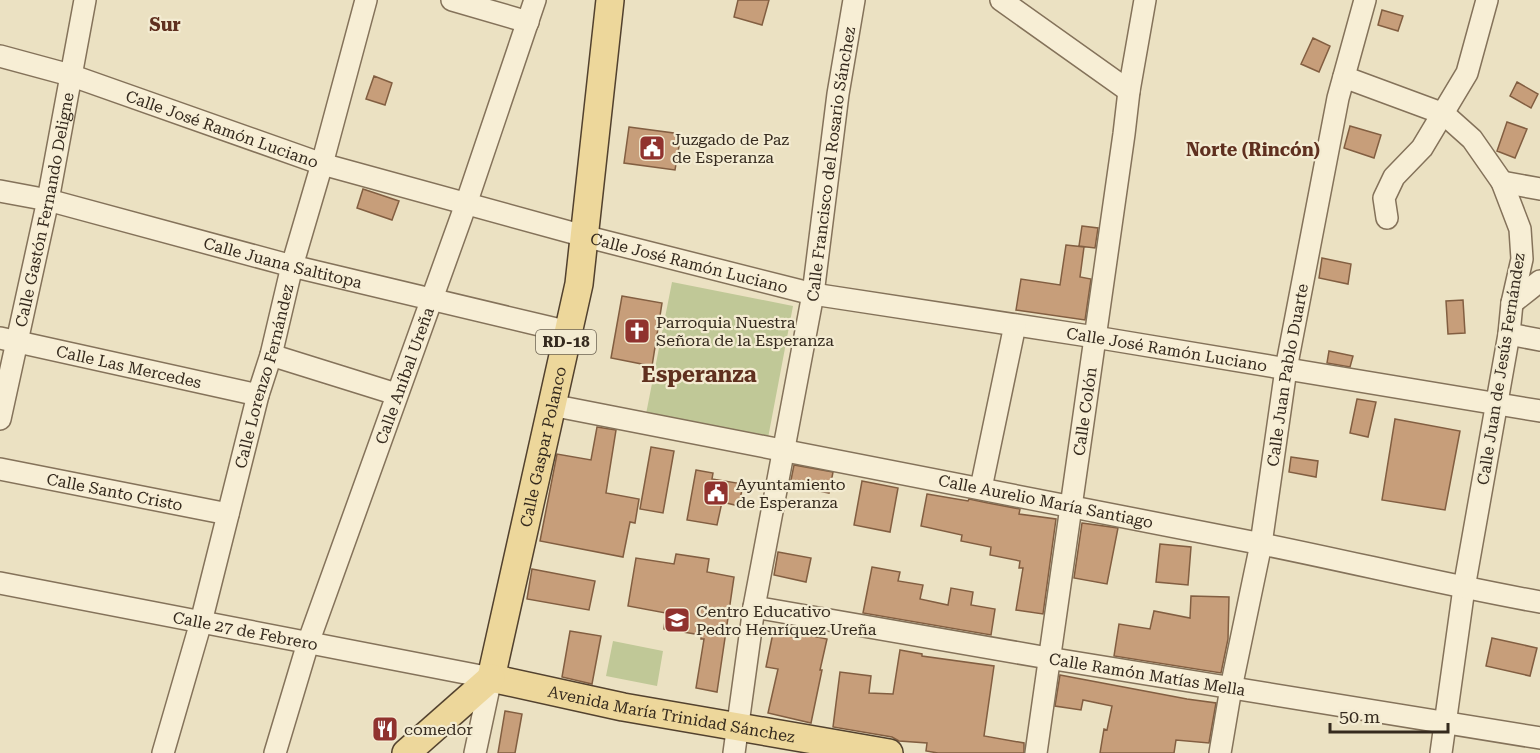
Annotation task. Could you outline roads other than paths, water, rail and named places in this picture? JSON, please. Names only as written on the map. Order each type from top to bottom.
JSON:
[{"type":"main road","name":"Calle Gaspar Polanco","points":[[491,678],[579,284],[610,0]]},
{"type":"main road","name":"Avenida María Trinidad Sánchez","points":[[491,678],[623,707],[889,753]]},
{"type":"main road","points":[[406,753],[491,678]]},
{"type":"street","name":"Calle Gastón Fernando Deligne","points":[[0,419],[8,340],[48,200],[85,0]]},
{"type":"street","name":"Calle Lorenzo Fernández","points":[[163,753],[201,622],[292,266],[366,0]]},
{"type":"street","points":[[452,0],[528,22]]},
{"type":"street","name":"Calle Aníbal Ureña","points":[[275,753],[308,643],[466,204],[535,0]]},
{"type":"street","name":"Calle Francisco del Rosario Sánchez","points":[[734,753],[754,607],[813,294],[838,94],[854,0]]},
{"type":"street","points":[[1001,0],[1129,91]]},
{"type":"street","name":"Calle Colón","points":[[1036,753],[1129,91],[1145,0]]},
{"type":"street","name":"Calle Juan Pablo Duarte","points":[[1220,753],[1261,544],[1286,369],[1344,76],[1365,0]]},
{"type":"street","points":[[1387,218],[1384,198],[1394,177],[1422,148],[1467,73],[1487,0]]},
{"type":"street","name":"Calle José Ramón Luciano","points":[[0,56],[70,75],[322,164],[584,236],[813,294],[1540,411]]},
{"type":"street","name":"Calle Juan de Jesús Fernández","points":[[1344,76],[1444,114],[1472,139],[1502,182],[1520,229],[1522,259],[1512,303],[1509,334],[1464,588],[1441,753]]},
{"type":"street","points":[[1502,182],[1540,189]]},
{"type":"street","name":"Calle Juana Saltitopa","points":[[0,191],[48,200],[292,266],[569,332]]},
{"type":"street","points":[[1512,303],[1540,281]]},
{"type":"street","points":[[981,488],[1015,325]]},
{"type":"street","points":[[1509,334],[1540,340]]},
{"type":"street","name":"Calle Las Mercedes","points":[[8,340],[258,395]]},
{"type":"street","points":[[270,356],[396,394]]},
{"type":"street","name":"Calle Aurelio María Santiago","points":[[551,405],[1072,506],[1540,602]]},
{"type":"street","name":"Calle Santo Cristo","points":[[0,469],[228,514]]},
{"type":"street","name":"Calle 27 de Febrero","points":[[0,584],[491,678]]},
{"type":"street","name":"Calle Ramón Matías Mella","points":[[754,607],[1048,658],[1540,738]]},
{"type":"street","points":[[475,753],[491,678]]},
{"type":"place","name":"Juzgado de Paz de Esperanza","points":[[652,148]]},
{"type":"place","name":"Parroquia Nuestra Señora de la Esperanza","points":[[637,331]]},
{"type":"place","name":"Ayuntamiento de Esperanza","points":[[716,493]]},
{"type":"place","name":"Centro Educativo Pedro Henríquez Ureña","points":[[677,620]]},
{"type":"place","name":"comedor","points":[[385,729]]},
{"type":"district","name":"Sur","points":[[165,24]]},
{"type":"district","name":"Norte (Rincón)","points":[[1253,149]]},
{"type":"district","name":"Esperanza","points":[[699,374]]}]
